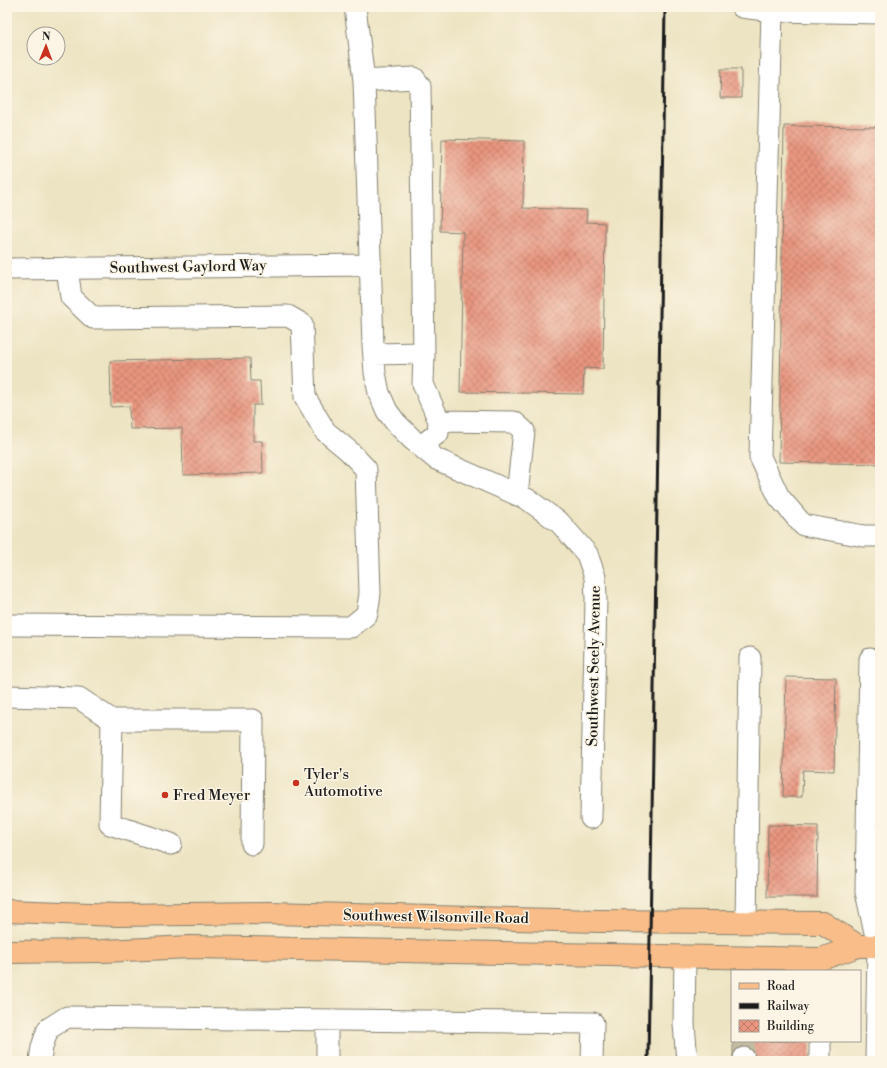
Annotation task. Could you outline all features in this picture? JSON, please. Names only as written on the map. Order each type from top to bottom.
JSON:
[{"type":"main road","name":"Southwest Wilsonville Road","points":[[7,911],[117,915],[261,913],[823,923],[872,946]]},
{"type":"main road","points":[[7,952],[94,951],[191,947],[821,959],[872,946]]},
{"type":"street","name":"Southwest Seely Avenue","points":[[355,7],[364,81],[374,354],[375,373],[379,393],[387,411],[396,423],[436,459],[527,499],[560,523],[587,554],[594,577],[596,599],[591,818]]},
{"type":"street","points":[[742,7],[772,11],[880,13]]},
{"type":"street","points":[[772,11],[760,457],[779,497],[803,525],[864,536],[880,536]]},
{"type":"street","points":[[364,81],[414,78],[420,86],[424,353],[423,384],[439,421],[438,433],[421,446]]},
{"type":"street","name":"Southwest Gaylord Way","points":[[7,269],[370,265]]},
{"type":"street","points":[[7,625],[350,628],[367,614],[370,593],[366,469],[349,451],[325,431],[305,397],[302,324],[288,316],[93,318],[71,297],[67,268]]},
{"type":"street","points":[[374,354],[424,353]]},
{"type":"street","points":[[439,421],[514,422],[524,431],[517,495]]},
{"type":"street","points":[[746,922],[750,658]]},
{"type":"street","points":[[870,659],[874,798],[866,892],[872,946],[876,1061]]},
{"type":"street","points":[[7,696],[79,698],[112,720],[253,720],[252,844]]},
{"type":"street","points":[[112,720],[110,824],[171,844]]},
{"type":"street","points":[[685,957],[684,1024],[687,1061]]},
{"type":"street","points":[[40,1061],[42,1047],[48,1029],[67,1017],[593,1023],[592,1061]]},
{"type":"street","points":[[326,1061],[327,1020]]},
{"type":"street","points":[[820,1042],[820,1061]]},
{"type":"building","points":[[721,69],[741,69],[741,98],[720,98]]},
{"type":"building","points":[[784,126],[880,127],[880,464],[779,462]]},
{"type":"building","points":[[442,139],[524,141],[523,208],[587,210],[586,222],[605,223],[603,369],[584,368],[583,394],[460,392],[463,232],[440,231]]},
{"type":"building","points":[[250,358],[251,381],[260,381],[261,405],[253,405],[253,441],[262,441],[263,473],[183,475],[182,428],[130,429],[129,406],[111,407],[110,361]]},
{"type":"building","points":[[786,677],[836,678],[834,771],[803,770],[802,797],[783,797]]},
{"type":"building","points":[[768,825],[818,826],[817,897],[767,897]]},
{"type":"building","points":[[733,1042],[811,1042],[811,1061],[756,1061],[756,1058],[733,1058]]},
{"type":"tunnel","points":[[744,1042],[744,1058]]},
{"type":"railway","points":[[648,1061],[665,7]]},
{"type":"place","name":"Tyler's Automotive","points":[[296,783]]},
{"type":"place","name":"Fred Meyer","points":[[165,795]]}]
